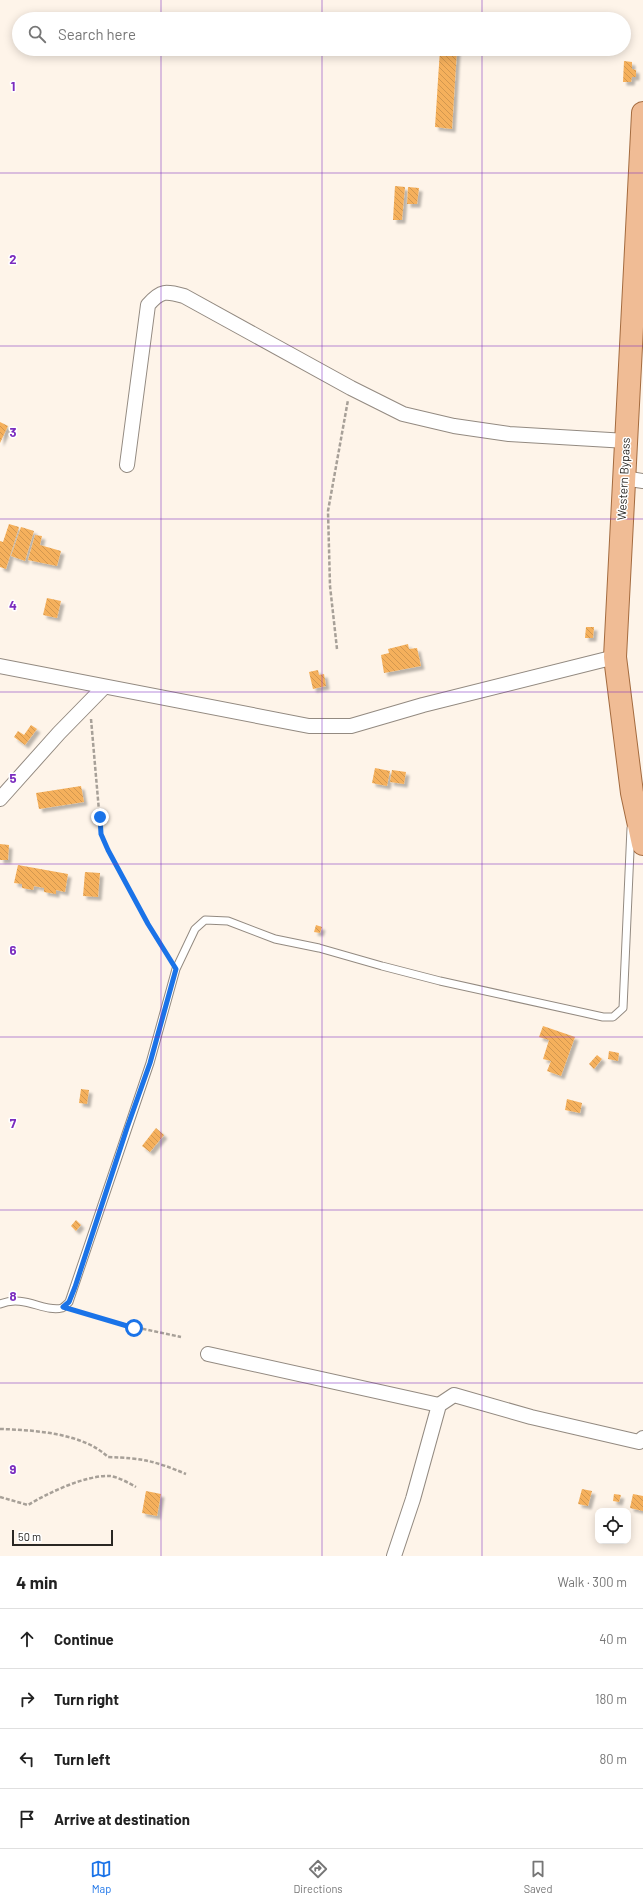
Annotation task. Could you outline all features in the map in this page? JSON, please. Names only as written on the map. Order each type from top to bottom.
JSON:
[{"type":"main road","name":"Western Bypass","points":[[643,113],[627,441],[634,479],[615,657],[632,793],[643,844]]},
{"type":"street","points":[[128,465],[148,305],[158,294],[171,292],[184,296],[350,388],[403,414],[454,426],[509,434],[627,441]]},
{"type":"street","points":[[0,666],[309,726],[351,726],[423,705],[615,657]]},
{"type":"street","points":[[0,799],[59,733],[104,687]]},
{"type":"street","points":[[208,1354],[439,1405]]},
{"type":"street","points":[[394,1556],[439,1405],[454,1395],[531,1417],[638,1442],[643,1438]]},
{"type":"lane","points":[[0,1304],[16,1301],[32,1302],[54,1308],[63,1307],[69,1302],[150,1063],[176,969],[195,929],[205,920],[222,920],[246,927],[276,939],[319,948],[433,979],[603,1017],[613,1017],[622,1008],[632,793]]},
{"type":"path","points":[[337,648],[330,586],[328,511],[350,388]]},
{"type":"path","points":[[90,703],[101,834],[108,850],[148,924],[176,969]]},
{"type":"path","points":[[63,1307],[134,1328],[180,1337]]},
{"type":"path","points":[[0,1429],[23,1429],[80,1439],[101,1450],[108,1457],[140,1458],[158,1462],[186,1474]]},
{"type":"path","points":[[0,1497],[28,1505],[51,1492],[68,1486],[93,1478],[111,1476],[136,1487]]},
{"type":"building","points":[[440,56],[457,56],[452,129],[435,127]]},
{"type":"building","points":[[624,61],[632,62],[632,69],[636,70],[636,77],[632,77],[631,82],[623,82]]},
{"type":"building","points":[[395,186],[405,187],[402,220],[393,220]]},
{"type":"building","points":[[408,187],[419,188],[417,204],[407,204]]},
{"type":"building","points":[[0,422],[8,426],[0,443]]},
{"type":"building","points":[[9,524],[19,527],[6,569],[0,567],[0,541],[3,542]]},
{"type":"building","points":[[21,527],[34,531],[25,561],[11,556]]},
{"type":"building","points":[[35,535],[42,536],[40,545],[61,551],[57,566],[28,560]]},
{"type":"building","points":[[47,598],[61,601],[57,618],[43,615]]},
{"type":"building","points":[[586,627],[594,627],[593,638],[585,638]]},
{"type":"building","points":[[408,644],[409,649],[417,648],[421,666],[384,673],[381,655],[389,653],[388,649]]},
{"type":"building","points":[[318,670],[319,675],[324,674],[326,686],[313,689],[309,672]]},
{"type":"building","points":[[31,725],[37,729],[25,745],[14,737],[18,731],[24,735]]},
{"type":"building","points":[[375,768],[390,771],[387,786],[372,783]]},
{"type":"building","points":[[392,770],[406,772],[404,784],[390,782]]},
{"type":"building","points":[[81,786],[84,802],[39,809],[36,793]]},
{"type":"building","points":[[0,844],[9,845],[8,860],[0,860]]},
{"type":"building","points":[[18,865],[68,874],[65,892],[56,890],[56,894],[44,892],[44,888],[34,886],[33,890],[22,888],[22,884],[14,883]]},
{"type":"building","points":[[85,872],[100,873],[98,897],[83,896]]},
{"type":"building","points":[[316,925],[322,927],[320,933],[314,932]]},
{"type":"building","points":[[543,1026],[575,1037],[561,1076],[547,1071],[551,1061],[543,1059],[549,1040],[539,1037]]},
{"type":"building","points":[[609,1051],[619,1053],[618,1061],[608,1059]]},
{"type":"building","points":[[597,1055],[602,1059],[594,1069],[589,1064]]},
{"type":"building","points":[[81,1089],[89,1090],[87,1104],[79,1103]]},
{"type":"building","points":[[567,1099],[582,1103],[580,1113],[565,1110]]},
{"type":"building","points":[[156,1128],[164,1135],[150,1152],[142,1146]]},
{"type":"building","points":[[76,1220],[81,1225],[76,1231],[71,1226]]},
{"type":"building","points":[[582,1489],[592,1491],[588,1506],[578,1504]]},
{"type":"building","points":[[146,1491],[161,1494],[157,1516],[142,1513]]},
{"type":"building","points":[[614,1494],[621,1495],[619,1502],[613,1501]]},
{"type":"building","points":[[633,1494],[643,1496],[643,1511],[630,1508]]},
{"type":"route","points":[[100,817],[101,834],[108,850],[148,924],[176,969],[150,1063],[75,1287],[69,1302],[63,1307],[134,1328]]}]
